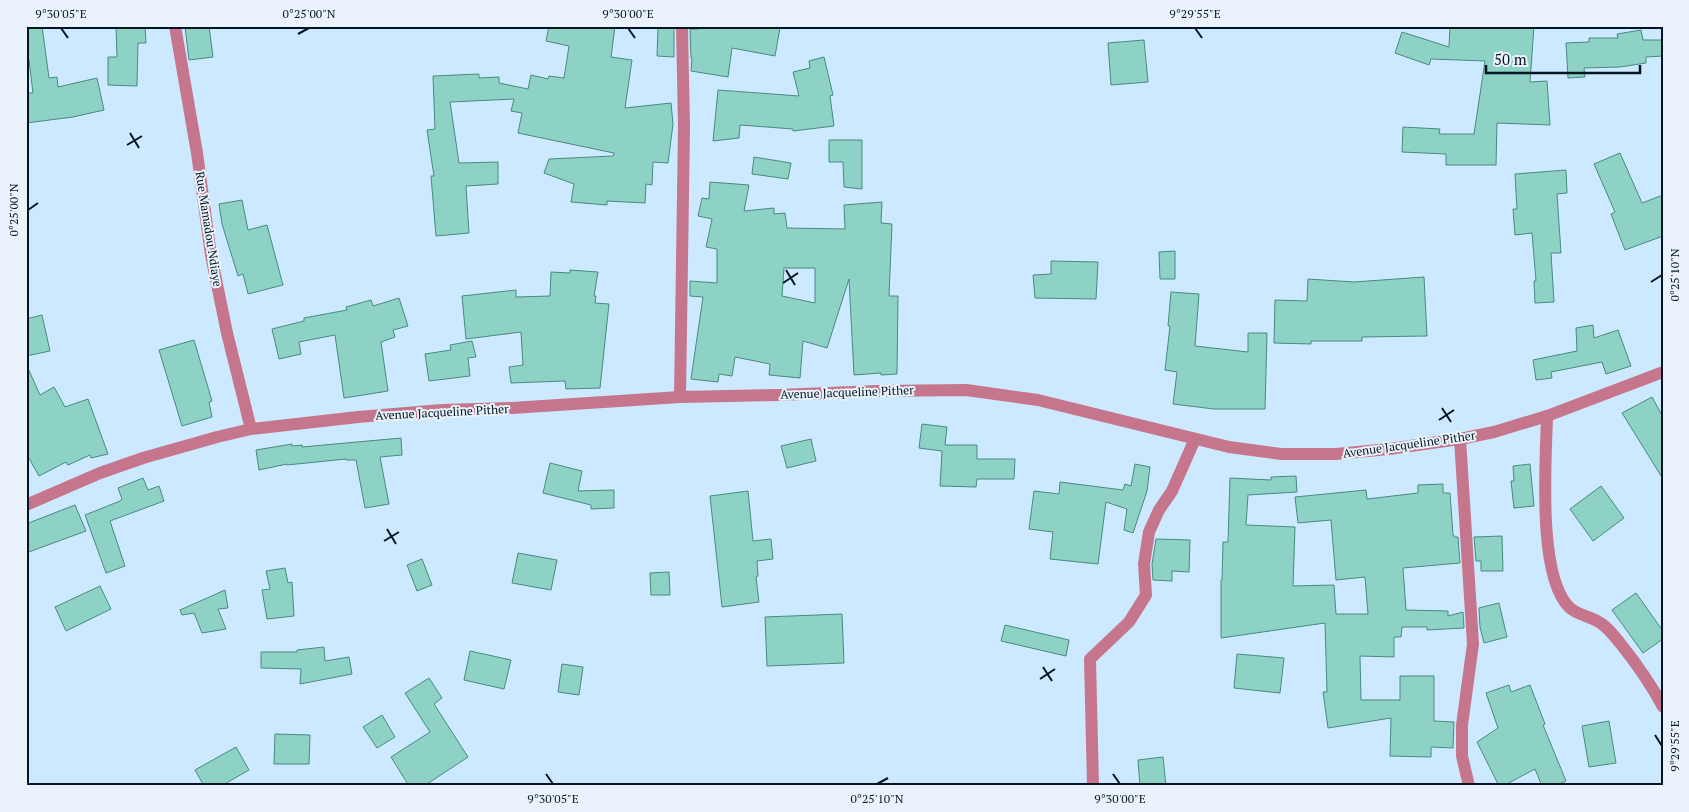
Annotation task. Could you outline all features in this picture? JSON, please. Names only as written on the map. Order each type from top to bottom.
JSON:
[{"type":"street","name":"Rue Mamadou Ndiaye","points":[[175,26],[197,154],[211,255],[227,333],[252,429]]},
{"type":"street","points":[[680,397],[684,127],[682,26]]},
{"type":"street","name":"Avenue Jacqueline Pither","points":[[26,505],[100,473],[143,458],[252,429],[412,412],[512,408],[680,397],[779,395],[877,390],[966,390],[1038,400],[1229,448],[1256,452],[1309,455],[1362,452],[1460,439],[1508,428],[1547,416],[1663,372]]},
{"type":"street","points":[[1547,416],[1544,513],[1552,567],[1560,594],[1570,608],[1605,625],[1639,666],[1663,707]]},
{"type":"street","points":[[1093,786],[1090,659],[1129,622],[1146,595],[1144,564],[1149,532],[1172,491],[1195,439]]},
{"type":"street","points":[[1460,439],[1473,644],[1462,725],[1462,756],[1469,786]]},
{"type":"building","points":[[26,26],[42,26],[49,78],[57,77],[58,87],[97,78],[104,110],[73,117],[26,123],[26,93],[33,93],[29,60],[26,61]]},
{"type":"building","points":[[116,26],[145,26],[146,43],[138,43],[137,86],[108,85],[108,57],[117,57]]},
{"type":"building","points":[[185,26],[209,26],[213,57],[189,60]]},
{"type":"building","points":[[549,26],[615,26],[611,57],[632,60],[625,108],[671,103],[673,124],[668,163],[653,162],[652,185],[646,184],[645,203],[607,201],[607,205],[571,202],[574,184],[544,173],[549,159],[613,156],[614,153],[518,133],[522,113],[511,111],[514,99],[450,102],[459,163],[498,162],[498,184],[466,186],[469,233],[436,236],[431,176],[434,176],[427,130],[435,129],[433,76],[479,74],[479,78],[499,77],[499,83],[528,89],[531,75],[548,79],[549,76],[564,78],[569,46],[546,41]]},
{"type":"building","points":[[699,26],[769,26],[780,28],[775,56],[732,48],[728,77],[691,71],[690,29],[698,29]]},
{"type":"building","points":[[1450,26],[1534,26],[1530,82],[1547,81],[1550,125],[1497,123],[1496,165],[1446,165],[1446,154],[1402,152],[1403,127],[1440,129],[1439,134],[1474,134],[1485,61],[1431,59],[1429,65],[1395,53],[1402,32],[1449,47]]},
{"type":"building","points":[[658,27],[674,28],[674,57],[657,56]]},
{"type":"building","points":[[1641,30],[1643,40],[1663,40],[1663,56],[1646,57],[1646,63],[1620,67],[1584,68],[1585,77],[1568,78],[1566,43],[1589,42],[1589,38],[1618,38],[1617,34]]},
{"type":"building","points":[[1144,40],[1148,82],[1111,85],[1108,43]]},
{"type":"building","points":[[824,57],[833,95],[830,96],[834,126],[793,131],[793,129],[740,125],[739,138],[713,141],[718,90],[799,96],[793,72],[810,68],[809,61]]},
{"type":"building","points":[[829,140],[862,140],[862,189],[844,187],[843,162],[829,162]]},
{"type":"building","points":[[1620,153],[1642,203],[1663,195],[1663,236],[1625,250],[1611,214],[1615,212],[1594,164]]},
{"type":"building","points":[[754,157],[791,163],[788,179],[752,174]]},
{"type":"building","points":[[1566,170],[1567,193],[1557,194],[1561,253],[1551,253],[1554,302],[1535,303],[1534,281],[1536,281],[1532,233],[1515,235],[1513,209],[1517,209],[1515,174]]},
{"type":"building","points":[[710,182],[749,185],[744,211],[774,208],[774,214],[785,213],[787,228],[845,229],[844,205],[882,202],[881,223],[892,224],[889,296],[898,296],[897,374],[854,375],[849,279],[827,348],[803,341],[800,378],[769,375],[770,364],[735,357],[732,376],[719,374],[718,382],[691,379],[703,297],[690,296],[690,281],[717,283],[717,249],[706,247],[712,219],[698,216],[702,198],[709,199]],"holes":[[[784,268],[815,268],[815,303],[782,296]]]},
{"type":"building","points":[[242,200],[248,230],[267,225],[283,285],[248,294],[243,274],[238,276],[222,224],[219,204]]},
{"type":"building","points":[[1175,251],[1175,279],[1160,279],[1159,252]]},
{"type":"building","points":[[1051,261],[1098,262],[1096,299],[1035,298],[1033,275],[1051,274]]},
{"type":"building","points":[[570,270],[598,272],[594,296],[596,296],[595,303],[609,304],[600,388],[566,389],[565,381],[511,383],[509,367],[523,365],[521,332],[466,339],[462,296],[516,290],[516,297],[550,296],[551,272],[570,273]]},
{"type":"building","points":[[1424,277],[1427,336],[1362,337],[1362,341],[1311,341],[1311,344],[1274,343],[1275,300],[1307,301],[1308,279],[1354,282]]},
{"type":"building","points":[[1171,292],[1199,294],[1195,346],[1248,352],[1248,333],[1267,333],[1265,409],[1214,409],[1173,404],[1177,372],[1165,370],[1170,326],[1168,326]]},
{"type":"building","points":[[399,298],[408,326],[393,330],[395,337],[381,342],[388,391],[344,398],[335,335],[299,342],[301,354],[279,359],[272,329],[304,321],[304,318],[347,310],[346,307],[371,300],[373,306]]},
{"type":"building","points":[[42,315],[50,351],[26,356],[26,319]]},
{"type":"building","points":[[1593,325],[1594,338],[1618,330],[1631,366],[1606,374],[1602,362],[1551,372],[1552,378],[1536,380],[1533,360],[1577,351],[1576,328]]},
{"type":"building","points":[[194,340],[212,401],[209,402],[212,417],[182,426],[159,350]]},
{"type":"building","points":[[472,341],[476,357],[468,358],[470,376],[429,381],[425,354],[451,350],[450,345]]},
{"type":"building","points":[[26,364],[40,395],[54,387],[65,407],[88,399],[108,454],[91,458],[90,455],[68,465],[66,462],[39,476],[26,453]]},
{"type":"building","points":[[1652,397],[1663,417],[1663,479],[1622,413]]},
{"type":"building","points":[[922,424],[947,427],[945,445],[977,445],[977,459],[1015,459],[1014,479],[977,479],[976,487],[940,486],[942,451],[919,448]]},
{"type":"building","points":[[401,438],[402,455],[380,457],[389,504],[365,508],[356,460],[346,459],[287,464],[259,470],[256,450],[292,444],[292,446],[302,445],[302,447]]},
{"type":"building","points":[[811,439],[816,461],[787,468],[781,446]]},
{"type":"building","points":[[550,463],[582,471],[578,491],[614,490],[614,508],[591,509],[591,505],[543,493]]},
{"type":"building","points":[[1135,464],[1150,467],[1147,491],[1133,533],[1124,530],[1127,509],[1106,502],[1098,564],[1050,559],[1053,532],[1029,529],[1034,491],[1059,494],[1060,482],[1123,490],[1125,484],[1131,486]]},
{"type":"building","points":[[1530,464],[1534,506],[1514,508],[1511,481],[1514,481],[1513,466]]},
{"type":"building","points":[[1296,476],[1297,492],[1248,495],[1246,525],[1295,527],[1293,586],[1334,585],[1336,614],[1368,614],[1365,577],[1336,580],[1331,520],[1298,523],[1295,497],[1366,490],[1367,499],[1418,493],[1418,485],[1443,484],[1443,493],[1450,493],[1453,535],[1458,537],[1460,563],[1403,568],[1406,610],[1448,611],[1448,616],[1463,612],[1464,628],[1427,630],[1427,627],[1402,627],[1401,637],[1394,637],[1394,657],[1360,656],[1361,700],[1400,700],[1400,676],[1434,676],[1434,721],[1454,722],[1453,748],[1431,747],[1431,757],[1390,756],[1391,718],[1328,728],[1323,692],[1327,692],[1325,623],[1221,638],[1223,542],[1228,542],[1230,478],[1271,480],[1271,477]]},
{"type":"building","points":[[143,478],[148,490],[159,486],[164,501],[110,521],[125,566],[106,573],[85,515],[120,501],[122,499],[118,488]]},
{"type":"building","points":[[1601,486],[1624,518],[1593,541],[1570,509]]},
{"type":"building","points":[[748,491],[753,541],[771,539],[773,559],[757,561],[758,576],[756,577],[759,602],[722,607],[710,496]]},
{"type":"building","points":[[75,505],[86,531],[26,553],[26,524]]},
{"type":"building","points":[[1502,536],[1503,571],[1481,571],[1481,561],[1476,561],[1474,537]]},
{"type":"building","points":[[1156,539],[1190,540],[1189,572],[1172,571],[1172,581],[1153,580],[1152,564]]},
{"type":"building","points":[[518,553],[557,560],[551,590],[512,583]]},
{"type":"building","points":[[422,559],[432,585],[417,591],[407,565]]},
{"type":"building","points":[[285,568],[288,583],[292,582],[294,616],[267,619],[262,590],[270,589],[266,571]]},
{"type":"building","points":[[669,572],[670,595],[651,595],[650,573]]},
{"type":"building","points":[[100,586],[111,609],[66,631],[55,607]]},
{"type":"building","points":[[225,590],[228,608],[218,609],[226,629],[202,633],[194,613],[182,615],[180,610]]},
{"type":"building","points":[[1636,593],[1663,631],[1663,639],[1643,653],[1612,610]]},
{"type":"building","points":[[1499,603],[1507,637],[1484,643],[1480,627],[1479,608]]},
{"type":"building","points":[[842,614],[844,663],[767,666],[765,617]]},
{"type":"building","points":[[1005,625],[1069,640],[1066,656],[1001,641]]},
{"type":"building","points":[[324,647],[325,661],[349,657],[352,674],[300,684],[301,669],[261,668],[261,652],[297,652],[297,650]]},
{"type":"building","points":[[470,651],[511,660],[504,689],[464,680]]},
{"type":"building","points":[[1237,654],[1284,658],[1280,693],[1234,688]]},
{"type":"building","points":[[562,664],[583,667],[579,695],[558,692]]},
{"type":"building","points":[[429,678],[442,698],[434,704],[468,757],[424,786],[409,786],[391,757],[430,732],[405,693]]},
{"type":"building","points":[[1509,685],[1511,692],[1530,685],[1545,724],[1543,725],[1566,781],[1554,786],[1542,786],[1535,769],[1503,786],[1499,786],[1477,742],[1498,728],[1486,693]]},
{"type":"building","points":[[382,715],[395,737],[377,748],[363,727]]},
{"type":"building","points":[[1609,721],[1616,763],[1589,767],[1582,726]]},
{"type":"building","points":[[275,734],[310,735],[309,764],[274,764]]},
{"type":"building","points":[[236,747],[249,770],[221,786],[204,786],[195,770]]},
{"type":"building","points":[[1163,757],[1166,786],[1140,786],[1138,760]]}]
